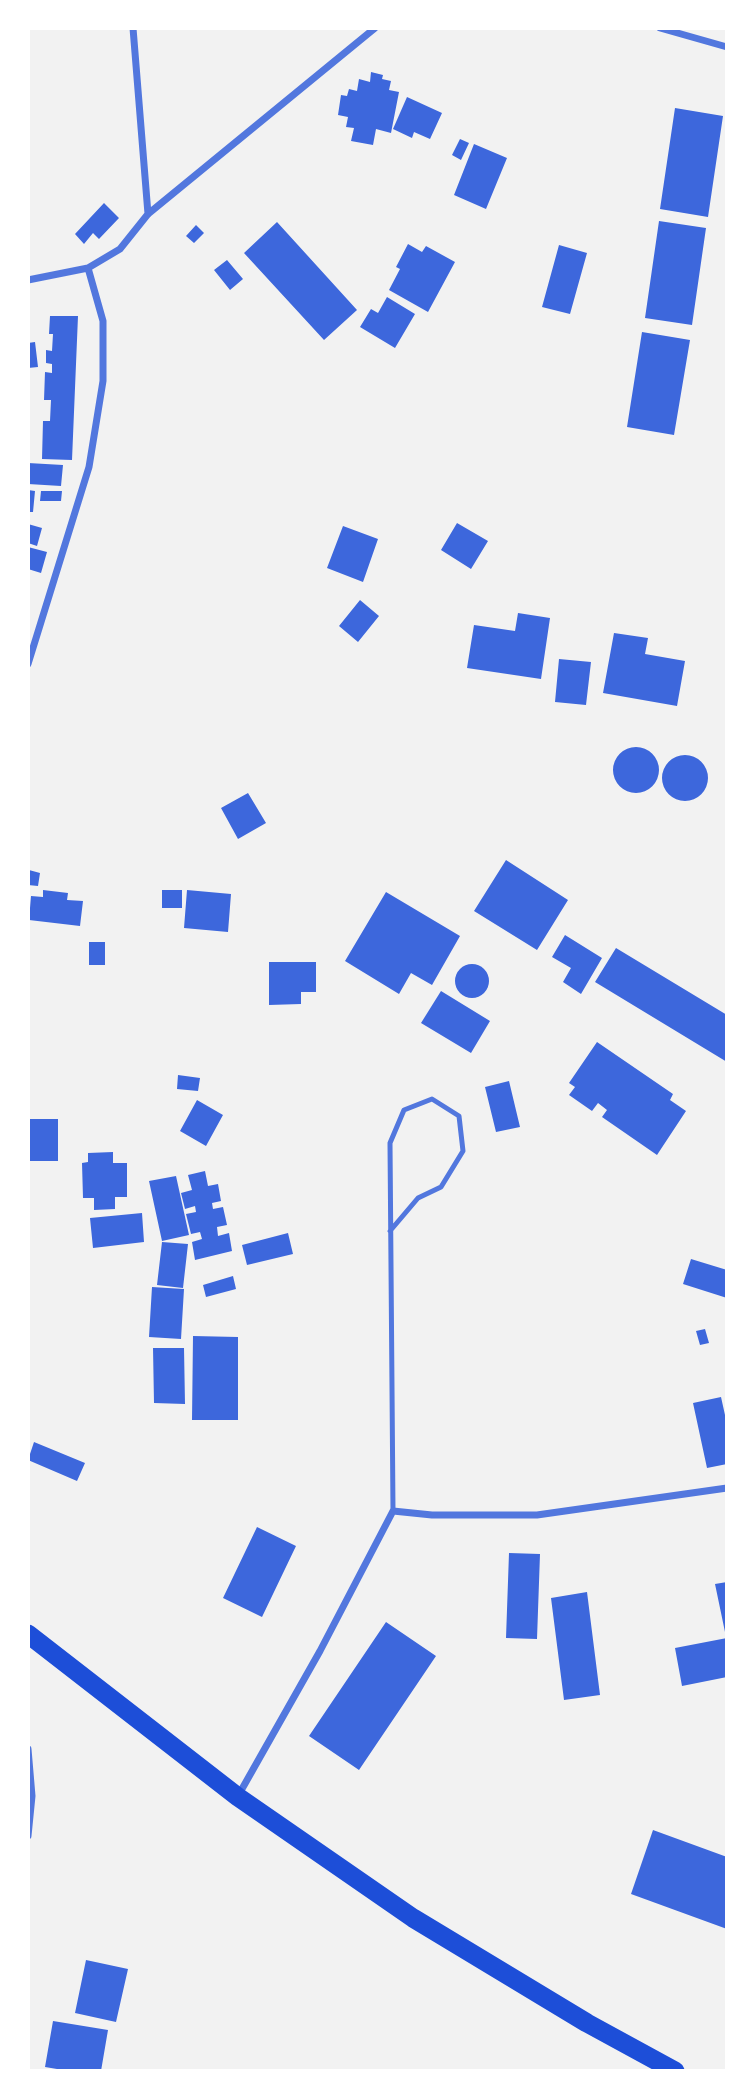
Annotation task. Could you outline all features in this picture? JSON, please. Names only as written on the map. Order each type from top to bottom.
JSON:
[{"type":"highway","points":[[28,1634],[237,1797],[413,1918],[587,2023],[675,2071]]},
{"type":"street","points":[[133,28],[148,214]]},
{"type":"street","points":[[28,280],[88,268],[120,249],[148,214],[375,28]]},
{"type":"street","points":[[660,28],[727,47]]},
{"type":"street","points":[[28,664],[89,467],[103,381],[103,321],[88,268]]},
{"type":"street","points":[[237,1797],[320,1651],[393,1511],[432,1516],[537,1515],[727,1489]]},
{"type":"street","points":[[28,1749],[32,1796],[28,1836]]},
{"type":"lane","points":[[390,1231],[418,1198],[441,1187],[463,1150],[459,1116],[432,1099],[404,1110],[390,1143],[390,1231],[393,1511]]},
{"type":"building","points":[[371,72],[383,75],[382,79],[391,81],[389,90],[399,92],[391,133],[376,129],[373,145],[351,141],[354,128],[346,127],[348,117],[338,115],[341,95],[347,96],[349,89],[357,91],[359,79],[370,82]]},
{"type":"building","points":[[407,97],[442,113],[430,139],[414,132],[412,138],[393,129]]},
{"type":"building","points":[[675,108],[723,116],[708,217],[660,209]]},
{"type":"building","points":[[460,139],[469,143],[461,160],[452,155]]},
{"type":"building","points":[[474,144],[507,158],[486,209],[454,195]]},
{"type":"building","points":[[104,203],[119,218],[99,239],[93,233],[84,244],[75,234]]},
{"type":"building","points":[[659,221],[706,228],[692,325],[645,318]]},
{"type":"building","points":[[277,222],[357,310],[324,340],[244,253]]},
{"type":"building","points":[[196,225],[204,233],[194,243],[186,236]]},
{"type":"building","points":[[408,244],[422,252],[426,246],[455,262],[428,312],[389,290],[400,269],[396,267]]},
{"type":"building","points":[[559,245],[587,253],[570,314],[542,307]]},
{"type":"building","points":[[227,260],[243,279],[230,290],[214,270]]},
{"type":"building","points":[[387,297],[415,314],[395,348],[360,327],[371,309],[378,313]]},
{"type":"building","points":[[50,316],[78,316],[72,460],[42,459],[43,421],[50,421],[51,400],[44,400],[45,372],[52,373],[52,364],[46,363],[46,350],[52,351]]},
{"type":"building","points":[[642,332],[690,340],[674,435],[627,427]]},
{"type":"building","points":[[35,342],[38,367],[28,368],[28,343]]},
{"type":"building","points":[[28,463],[63,465],[61,486],[28,484]]},
{"type":"building","points":[[28,490],[35,491],[33,512],[28,512]]},
{"type":"building","points":[[41,491],[62,491],[61,501],[40,501]]},
{"type":"building","points":[[457,523],[488,541],[471,569],[441,550]]},
{"type":"building","points":[[28,524],[42,528],[37,546],[28,543]]},
{"type":"building","points":[[343,526],[378,539],[363,582],[327,568]]},
{"type":"building","points":[[28,547],[47,552],[41,573],[28,569]]},
{"type":"building","points":[[360,600],[379,616],[358,642],[339,626]]},
{"type":"building","points":[[518,613],[550,618],[541,679],[467,668],[474,625],[515,631]]},
{"type":"building","points":[[614,633],[648,638],[645,654],[685,661],[677,706],[603,693]]},
{"type":"building","points":[[559,659],[591,662],[586,705],[555,702]]},
{"type":"building","points":[[636,747],[652,754],[659,770],[652,786],[636,793],[620,786],[613,770],[620,754]]},
{"type":"building","points":[[685,755],[701,762],[708,778],[701,794],[685,801],[669,794],[662,778],[669,762]]},
{"type":"building","points":[[248,793],[266,823],[238,839],[221,808]]},
{"type":"building","points":[[506,860],[568,900],[537,950],[474,911]]},
{"type":"building","points":[[29,870],[40,873],[38,886],[28,885]]},
{"type":"building","points":[[43,890],[68,893],[67,900],[83,901],[80,926],[29,920],[31,896],[43,897]]},
{"type":"building","points":[[162,890],[182,890],[182,908],[162,908]]},
{"type":"building","points":[[187,890],[231,894],[228,932],[184,928]]},
{"type":"building","points":[[386,892],[460,936],[432,985],[411,973],[399,994],[345,961]]},
{"type":"building","points":[[565,935],[602,958],[581,994],[563,982],[571,968],[552,957]]},
{"type":"building","points":[[89,942],[105,942],[105,965],[89,965]]},
{"type":"building","points":[[616,948],[727,1015],[727,1062],[595,982]]},
{"type":"building","points":[[269,962],[316,962],[316,992],[301,992],[301,1004],[269,1005]]},
{"type":"building","points":[[472,964],[484,969],[489,981],[484,993],[472,998],[460,993],[455,981],[460,969]]},
{"type":"building","points":[[441,991],[490,1021],[471,1053],[421,1023]]},
{"type":"building","points":[[597,1042],[673,1094],[670,1100],[686,1111],[657,1155],[602,1117],[607,1110],[598,1103],[592,1111],[569,1095],[575,1087],[569,1083]]},
{"type":"building","points":[[178,1075],[200,1078],[198,1091],[177,1089]]},
{"type":"building","points":[[509,1081],[520,1127],[496,1132],[485,1087]]},
{"type":"building","points":[[197,1100],[223,1115],[206,1146],[180,1131]]},
{"type":"building","points":[[28,1119],[58,1119],[58,1161],[28,1161]]},
{"type":"building","points":[[113,1152],[113,1163],[127,1163],[127,1197],[115,1197],[115,1209],[94,1210],[94,1198],[83,1198],[82,1163],[88,1162],[88,1153]]},
{"type":"building","points":[[205,1171],[208,1186],[218,1184],[221,1201],[212,1203],[213,1209],[223,1207],[227,1225],[217,1227],[218,1236],[229,1233],[232,1251],[195,1260],[192,1242],[202,1239],[200,1232],[191,1234],[186,1214],[196,1212],[195,1206],[185,1209],[181,1193],[192,1190],[188,1175]]},
{"type":"building","points":[[176,1176],[189,1235],[162,1241],[149,1181]]},
{"type":"building","points":[[142,1213],[144,1242],[93,1248],[90,1218]]},
{"type":"building","points":[[288,1233],[293,1254],[247,1265],[242,1245]]},
{"type":"building","points":[[162,1242],[188,1244],[183,1288],[157,1285]]},
{"type":"building","points":[[691,1259],[727,1270],[727,1298],[683,1284]]},
{"type":"building","points":[[233,1276],[236,1289],[206,1297],[203,1285]]},
{"type":"building","points":[[152,1287],[184,1289],[181,1339],[149,1337]]},
{"type":"building","points":[[705,1329],[709,1343],[700,1345],[696,1331]]},
{"type":"building","points":[[193,1336],[238,1337],[238,1420],[192,1420]]},
{"type":"building","points":[[153,1348],[184,1348],[185,1404],[154,1403]]},
{"type":"building","points":[[721,1397],[727,1424],[727,1464],[707,1468],[693,1403]]},
{"type":"building","points":[[34,1442],[85,1463],[77,1481],[28,1460]]},
{"type":"building","points":[[257,1527],[296,1546],[262,1617],[223,1598]]},
{"type":"building","points":[[509,1553],[540,1554],[537,1639],[506,1638]]},
{"type":"building","points":[[727,1582],[727,1632],[725,1632],[715,1584]]},
{"type":"building","points":[[587,1592],[600,1695],[564,1700],[551,1598]]},
{"type":"building","points":[[386,1622],[436,1656],[359,1770],[309,1736]]},
{"type":"building","points":[[727,1638],[727,1677],[682,1686],[675,1648]]},
{"type":"building","points":[[653,1830],[727,1857],[727,1929],[631,1894]]},
{"type":"building","points":[[86,1960],[128,1969],[116,2022],[75,2013]]},
{"type":"building","points":[[53,2021],[108,2030],[101,2071],[69,2071],[45,2067]]}]
